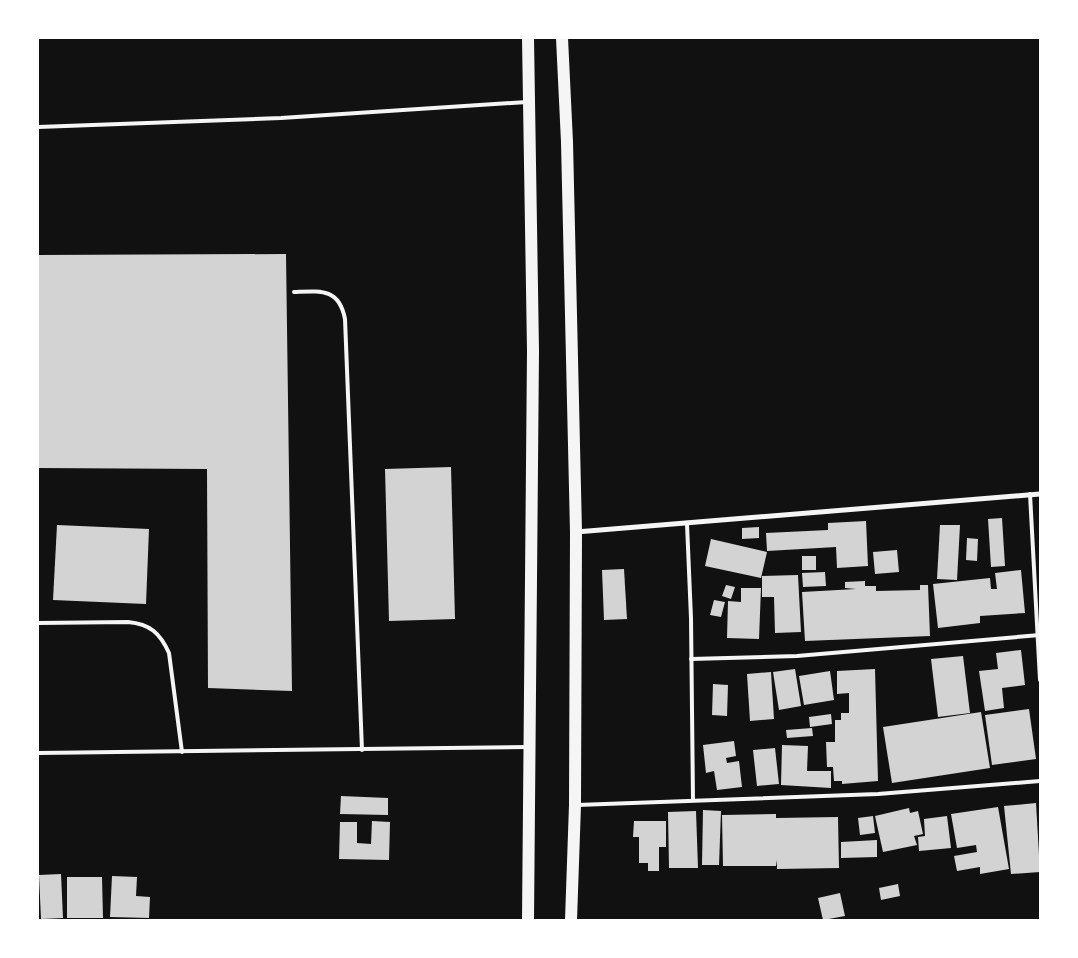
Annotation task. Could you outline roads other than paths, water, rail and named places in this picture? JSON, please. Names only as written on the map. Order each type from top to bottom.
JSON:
[{"type":"main road","points":[[528,38],[533,351],[528,920]]},
{"type":"main road","points":[[562,38],[568,162],[576,532],[575,805],[571,920]]},
{"type":"street","points":[[576,532],[1040,494]]},
{"type":"lane","points":[[38,127],[281,118],[529,102]]},
{"type":"lane","points":[[294,292],[318,291],[334,296],[342,304],[345,319],[362,750]]},
{"type":"lane","points":[[1030,494],[1040,680]]},
{"type":"lane","points":[[688,524],[693,800]]},
{"type":"lane","points":[[38,623],[128,622],[142,623],[154,630],[163,640],[169,653],[182,752]]},
{"type":"lane","points":[[691,659],[797,656],[1039,635]]},
{"type":"lane","points":[[38,753],[530,747]]},
{"type":"lane","points":[[575,805],[878,794],[1040,781]]}]
